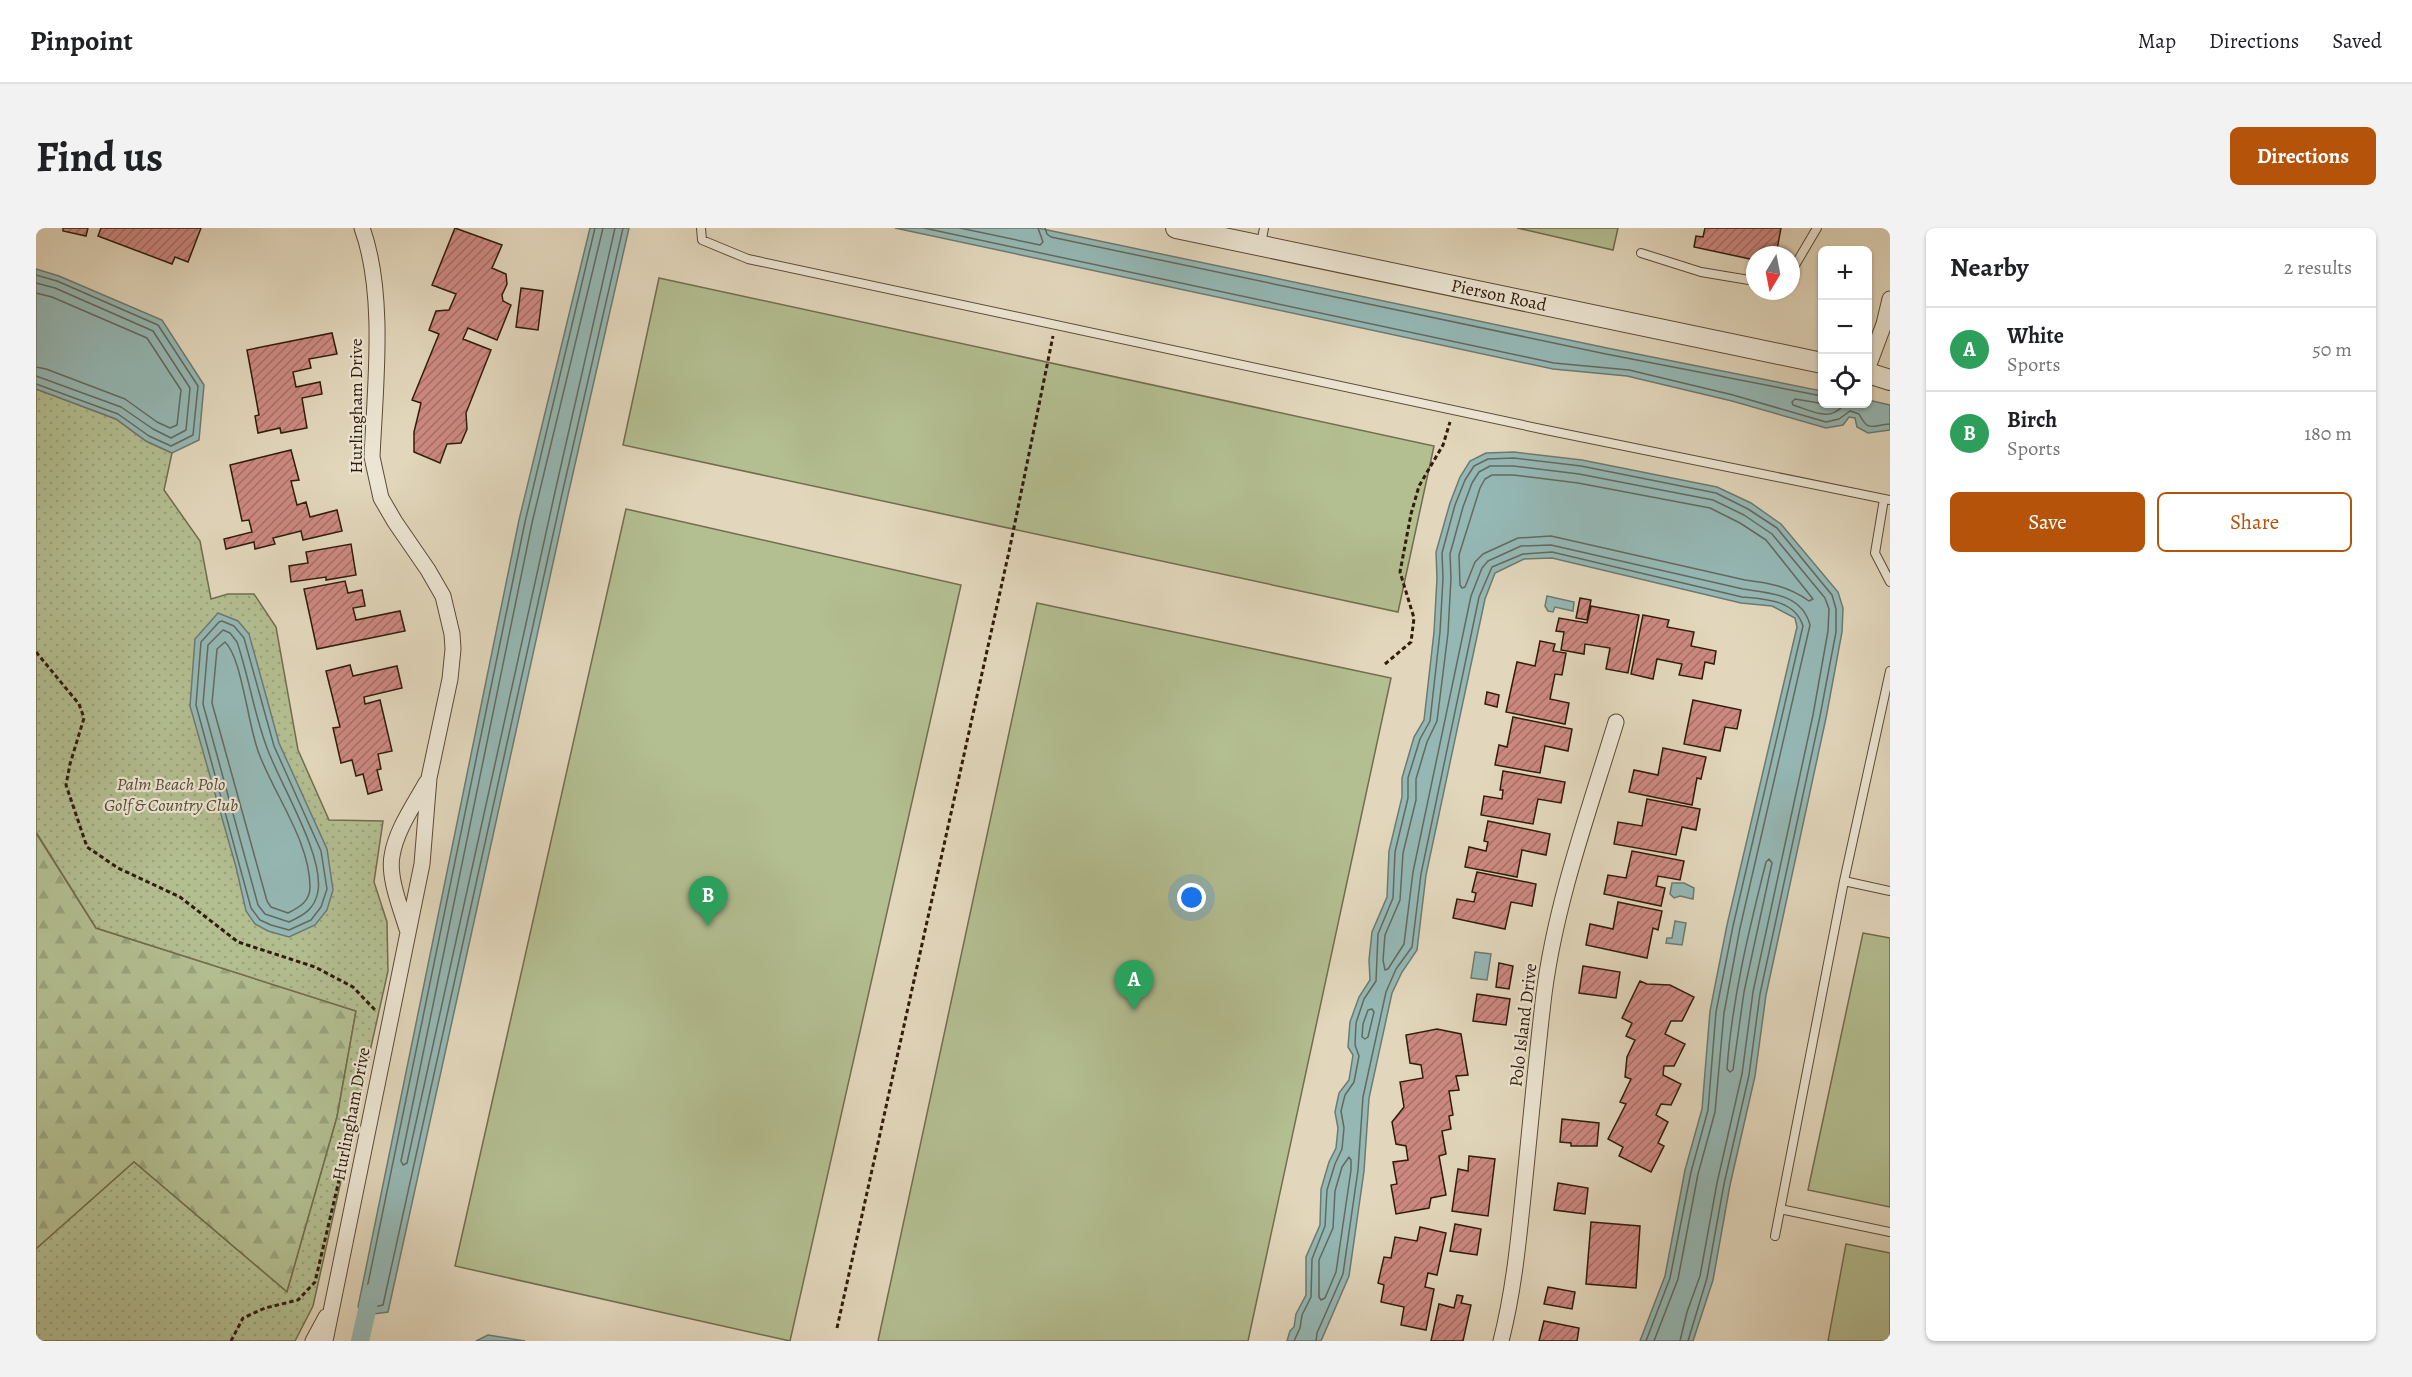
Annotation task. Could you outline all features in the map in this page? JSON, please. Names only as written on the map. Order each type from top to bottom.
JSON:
[{"type":"street","name":"Hurlingham Drive","points":[[326,1341],[422,864],[429,778],[450,679],[452,634],[448,610],[436,582],[395,522],[377,485],[372,457],[376,343],[374,294],[369,254],[362,228]]},
{"type":"street","name":"Pierson Road","points":[[1176,228],[1262,236],[1818,362]]},
{"type":"street","points":[[1872,356],[1890,299]]},
{"type":"street","points":[[1872,374],[1890,380]]},
{"type":"street","name":"Polo Island Drive","points":[[1501,1341],[1516,1261],[1544,992],[1555,932],[1616,722]]},
{"type":"street","name":"Hurlingham Drive","points":[[408,932],[394,884],[392,856],[403,825],[429,778]]},
{"type":"street","name":"Hurlingham Drive","points":[[313,1341],[333,1304]]},
{"type":"lane","points":[[701,228],[702,240],[748,259],[1454,411],[1887,499],[1875,553],[1890,582]]},
{"type":"lane","points":[[1800,257],[1817,228]]},
{"type":"lane","points":[[1641,253],[1701,272],[1746,280]]},
{"type":"lane","points":[[1775,1236],[1844,881],[1890,671]]},
{"type":"lane","points":[[1844,881],[1890,891]]},
{"type":"lane","points":[[1780,1209],[1890,1232]]},
{"type":"path","points":[[837,1329],[1010,547],[1055,325]]},
{"type":"path","points":[[1385,663],[1411,642],[1414,618],[1400,572],[1419,486],[1443,445],[1454,411]]},
{"type":"path","points":[[36,652],[79,704],[84,718],[69,764],[66,785],[87,847],[118,868],[180,897],[238,942],[315,967],[353,987],[376,1011],[375,1021]]},
{"type":"path","points":[[231,1341],[243,1318],[265,1308],[298,1300],[315,1282],[343,1165]]},
{"type":"green space","points":[[1517,228],[1618,228],[1613,250]]},
{"type":"green space","points":[[659,278],[1434,446],[1398,612],[623,445]]},
{"type":"green space","name":"Palm Beach Polo Golf & Country Club","points":[[36,389],[116,419],[146,441],[172,453],[164,490],[200,541],[211,599],[228,594],[254,594],[276,627],[298,750],[329,820],[383,821],[374,882],[387,922],[388,971],[313,1306],[295,1341],[36,1341],[36,1249],[134,1162],[287,1292],[337,1117],[356,1011],[96,928],[36,832]]},
{"type":"green space","points":[[626,509],[961,585],[790,1341],[455,1266]]},
{"type":"green space","points":[[1037,603],[1391,678],[1248,1341],[878,1341]]},
{"type":"green space","points":[[36,833],[96,928],[356,1011],[337,1117],[287,1292],[134,1162],[36,1249]]},
{"type":"green space","points":[[1863,933],[1890,938],[1890,1207],[1808,1190]]},
{"type":"green space","points":[[1846,1244],[1890,1253],[1890,1341],[1828,1341]]},
{"type":"water","points":[[590,228],[629,228],[388,1312],[366,1315],[358,1307],[519,520]]},
{"type":"water","points":[[895,228],[1038,228],[1818,390],[1818,408],[1872,408],[1872,401],[1890,405],[1890,430],[1868,433],[1857,427],[1855,418],[1849,417],[1843,425],[1826,428],[1732,401],[1627,376],[1553,369]]},
{"type":"water","points":[[36,269],[59,276],[162,320],[204,385],[199,440],[172,453],[146,441],[116,419],[36,389]]},
{"type":"water","points":[[1514,452],[1582,460],[1717,487],[1751,503],[1781,524],[1838,592],[1843,608],[1842,632],[1826,718],[1766,995],[1755,1076],[1730,1185],[1713,1280],[1693,1341],[1640,1341],[1665,1276],[1685,1170],[1702,1109],[1710,1011],[1727,925],[1797,627],[1795,618],[1772,606],[1741,603],[1552,558],[1524,559],[1495,573],[1485,599],[1426,875],[1417,950],[1402,972],[1392,993],[1369,1098],[1364,1171],[1349,1276],[1321,1341],[1287,1341],[1294,1327],[1296,1314],[1306,1295],[1306,1257],[1320,1225],[1321,1189],[1336,1148],[1338,1128],[1335,1112],[1339,1093],[1349,1080],[1353,1055],[1348,1047],[1350,1022],[1359,997],[1370,980],[1369,960],[1372,932],[1387,897],[1389,851],[1402,797],[1402,778],[1414,737],[1424,720],[1434,632],[1436,552],[1450,503],[1460,477],[1470,461],[1486,453]]},
{"type":"water","points":[[1547,596],[1574,602],[1573,611],[1555,607],[1553,612],[1548,611],[1545,606]]},
{"type":"water","points":[[218,613],[238,621],[249,634],[279,743],[327,849],[333,890],[327,910],[315,925],[289,937],[268,931],[255,924],[246,911],[236,867],[190,706],[195,639]]},
{"type":"water","points":[[1672,883],[1684,883],[1694,888],[1693,899],[1680,896],[1674,898],[1670,894]]},
{"type":"water","points":[[1675,921],[1686,923],[1682,945],[1666,943],[1667,938],[1672,938]]},
{"type":"water","points":[[1475,952],[1491,954],[1487,980],[1471,978]]},
{"type":"water","points":[[488,1335],[525,1341],[476,1341]]},
{"type":"building","points":[[63,228],[88,228],[86,236],[63,231]]},
{"type":"building","points":[[101,228],[201,228],[188,262],[175,257],[172,264],[98,236]]},
{"type":"building","points":[[455,228],[502,245],[492,268],[506,274],[507,284],[502,295],[503,301],[511,305],[497,340],[468,328],[463,339],[491,350],[466,413],[467,429],[461,443],[447,444],[440,463],[414,452],[414,432],[421,403],[412,400],[439,334],[429,330],[436,311],[449,310],[456,294],[432,285]]},
{"type":"building","points":[[1705,228],[1781,228],[1778,246],[1746,246],[1746,258],[1694,247],[1696,236],[1703,237]]},
{"type":"building","points":[[521,288],[543,291],[538,330],[516,327]]},
{"type":"building","points":[[332,333],[337,354],[309,359],[311,368],[293,372],[296,387],[320,382],[322,394],[302,398],[307,428],[281,433],[280,428],[258,433],[255,416],[259,415],[247,350]]},
{"type":"building","points":[[291,450],[299,480],[291,481],[297,505],[306,502],[310,517],[337,510],[342,531],[303,540],[301,531],[273,538],[275,544],[255,549],[254,542],[226,549],[224,539],[252,532],[249,520],[242,521],[230,465]]},
{"type":"building","points":[[351,544],[356,575],[291,582],[289,566],[308,563],[306,552]]},
{"type":"building","points":[[345,581],[348,593],[362,590],[365,606],[353,608],[356,620],[400,611],[405,631],[317,649],[304,589]]},
{"type":"building","points":[[1580,598],[1591,600],[1587,620],[1576,618]]},
{"type":"building","points":[[1591,606],[1639,615],[1628,673],[1606,669],[1610,648],[1585,644],[1584,654],[1561,650],[1564,632],[1556,631],[1559,618],[1587,623]]},
{"type":"building","points":[[1643,615],[1669,620],[1667,627],[1694,632],[1691,646],[1716,651],[1714,664],[1705,662],[1702,679],[1679,675],[1682,664],[1657,659],[1653,679],[1631,674]]},
{"type":"building","points":[[1540,641],[1555,644],[1553,651],[1566,653],[1562,675],[1555,674],[1550,699],[1569,703],[1565,724],[1506,712],[1517,662],[1535,666]]},
{"type":"building","points":[[350,665],[353,676],[397,666],[402,688],[364,697],[365,704],[380,700],[392,751],[378,754],[381,769],[377,770],[382,790],[368,794],[363,774],[356,776],[352,760],[341,763],[333,728],[340,727],[326,671]]},
{"type":"building","points":[[1487,692],[1499,695],[1497,707],[1485,704]]},
{"type":"building","points":[[1693,700],[1741,710],[1737,729],[1725,727],[1720,751],[1684,744]]},
{"type":"building","points":[[1513,717],[1572,729],[1568,751],[1545,746],[1540,773],[1495,765],[1499,745],[1507,747]]},
{"type":"building","points":[[1663,748],[1706,757],[1701,779],[1697,778],[1692,805],[1629,792],[1634,770],[1658,775]]},
{"type":"building","points":[[1503,771],[1565,782],[1561,803],[1538,799],[1533,824],[1481,815],[1484,796],[1502,799],[1503,790],[1500,790]]},
{"type":"building","points":[[1647,799],[1700,809],[1696,830],[1682,827],[1676,855],[1614,844],[1618,822],[1642,826]]},
{"type":"building","points":[[1488,821],[1550,834],[1546,855],[1522,850],[1517,877],[1465,867],[1469,847],[1486,851],[1488,842],[1484,841]]},
{"type":"building","points":[[1632,851],[1684,861],[1680,880],[1658,876],[1656,886],[1665,888],[1661,906],[1604,894],[1608,875],[1626,878]]},
{"type":"building","points":[[1477,872],[1536,884],[1532,906],[1511,902],[1505,929],[1453,918],[1457,899],[1474,902],[1476,893],[1472,892]]},
{"type":"building","points":[[1618,902],[1662,911],[1658,930],[1653,928],[1647,958],[1586,945],[1590,924],[1613,929]]},
{"type":"building","points":[[1499,963],[1513,966],[1509,989],[1496,987]]},
{"type":"building","points":[[1583,966],[1620,972],[1616,998],[1579,993]]},
{"type":"building","points":[[1640,981],[1647,984],[1670,985],[1694,997],[1682,1021],[1671,1021],[1665,1034],[1685,1044],[1674,1066],[1664,1066],[1663,1075],[1681,1084],[1671,1105],[1661,1104],[1656,1115],[1668,1122],[1658,1143],[1664,1146],[1651,1172],[1619,1156],[1623,1147],[1608,1139],[1626,1104],[1620,1102],[1631,1079],[1625,1077],[1627,1057],[1635,1040],[1626,1036],[1632,1023],[1622,1018]]},
{"type":"building","points":[[1477,994],[1510,999],[1506,1025],[1473,1021]]},
{"type":"building","points":[[1437,1029],[1461,1034],[1468,1075],[1456,1076],[1459,1090],[1449,1091],[1453,1115],[1449,1116],[1451,1129],[1442,1131],[1446,1154],[1439,1156],[1446,1195],[1431,1198],[1429,1208],[1396,1214],[1391,1185],[1397,1184],[1393,1162],[1408,1160],[1406,1146],[1396,1144],[1392,1122],[1404,1107],[1400,1082],[1423,1078],[1421,1065],[1410,1063],[1406,1035]]},
{"type":"building","points":[[1562,1119],[1599,1123],[1597,1146],[1571,1146],[1571,1143],[1560,1142]]},
{"type":"building","points":[[1469,1156],[1495,1159],[1488,1216],[1452,1211],[1458,1169],[1468,1171]]},
{"type":"building","points":[[1558,1183],[1588,1188],[1585,1214],[1554,1210]]},
{"type":"building","points":[[1591,1222],[1640,1226],[1636,1288],[1586,1284]]},
{"type":"building","points":[[1455,1224],[1481,1229],[1477,1255],[1450,1251]]},
{"type":"building","points":[[1420,1227],[1446,1233],[1437,1275],[1428,1273],[1425,1287],[1434,1289],[1426,1330],[1401,1325],[1404,1307],[1381,1302],[1384,1285],[1378,1283],[1384,1257],[1391,1258],[1395,1237],[1417,1241]]},
{"type":"building","points":[[1548,1287],[1575,1292],[1572,1309],[1544,1304]]},
{"type":"building","points":[[1457,1295],[1463,1296],[1461,1303],[1471,1305],[1463,1341],[1431,1341],[1439,1304],[1454,1308]]},
{"type":"building","points":[[1544,1321],[1579,1328],[1577,1341],[1539,1341]]},
{"type":"waterway","points":[[360,1341],[371,1293]]},
{"type":"place","name":"Birch","points":[[708,926]]},
{"type":"place","name":"White","points":[[1134,1010]]}]
